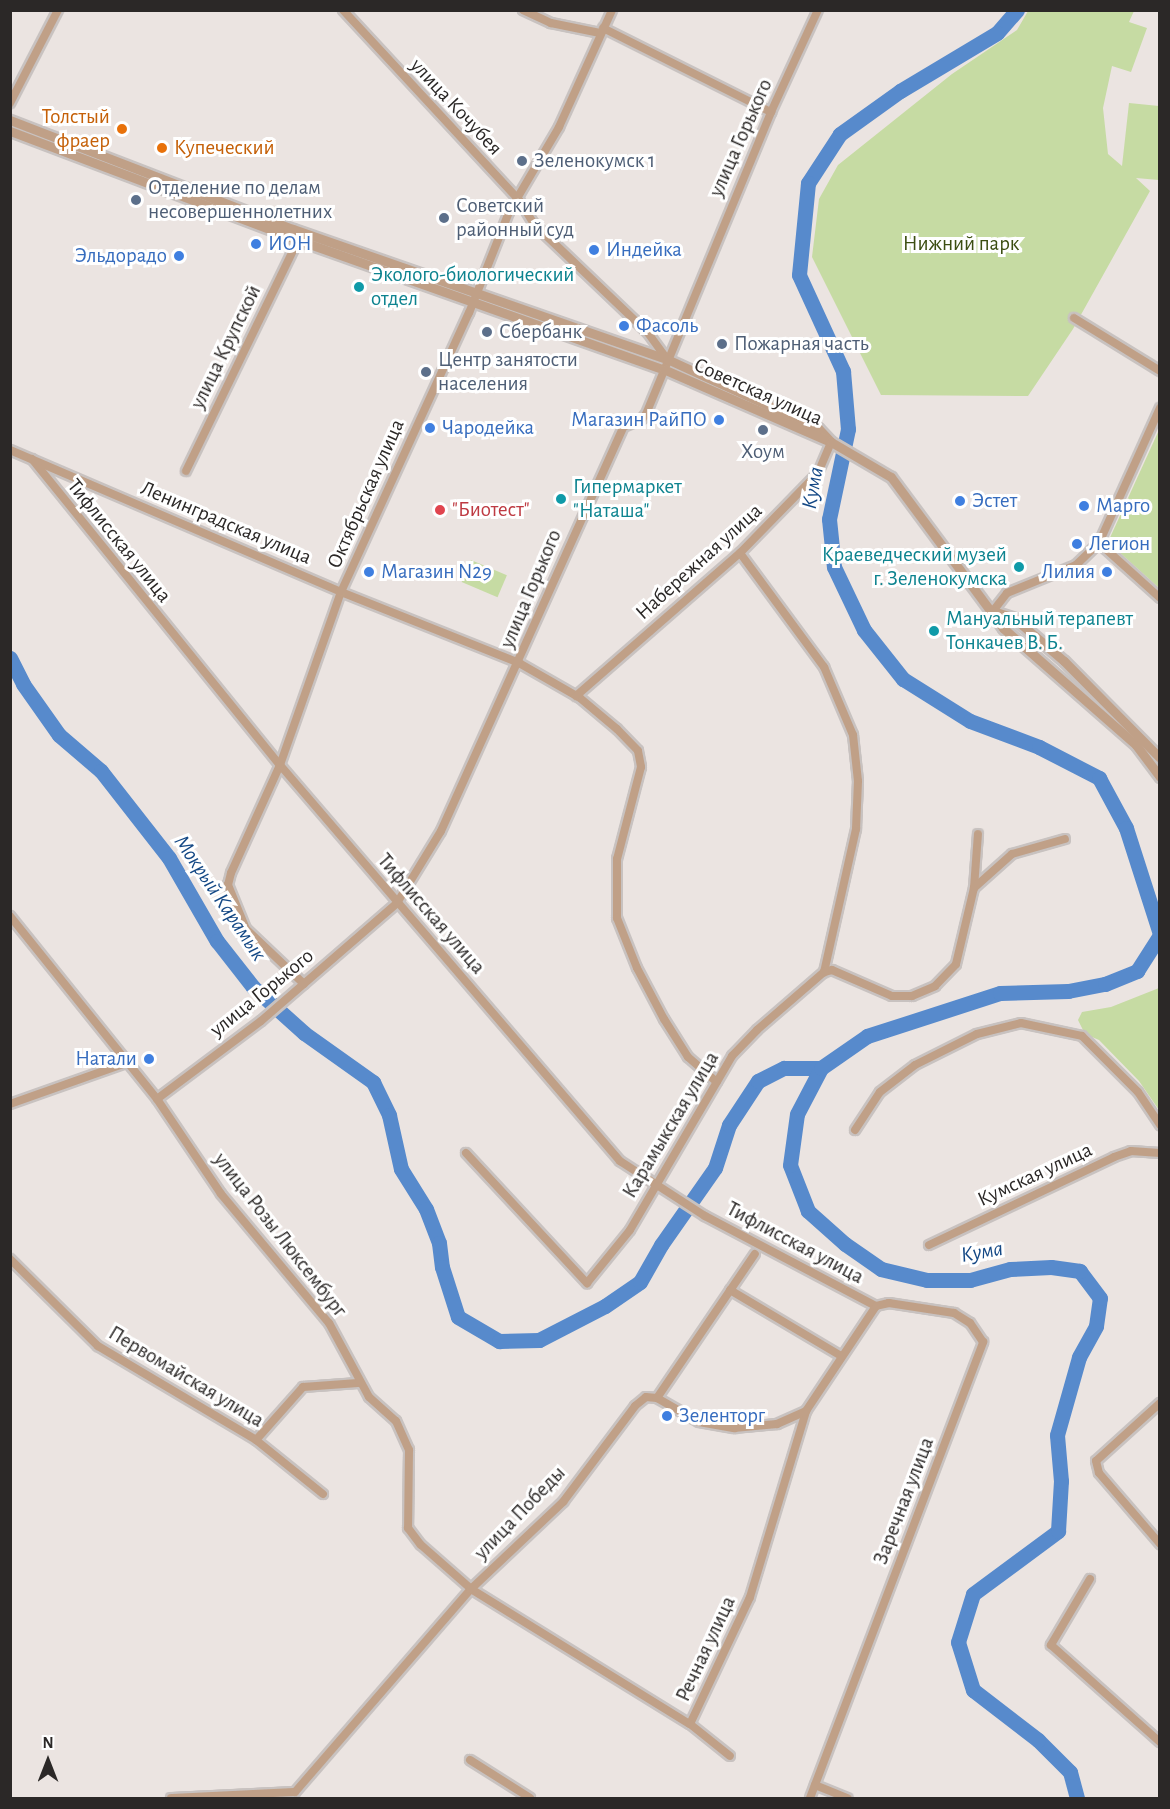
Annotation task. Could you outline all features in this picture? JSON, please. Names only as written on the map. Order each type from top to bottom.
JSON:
[{"type":"street","points":[[10,103],[58,10]]},
{"type":"street","points":[[523,10],[551,23],[602,31],[771,112]]},
{"type":"street","name":"Октябрьская улица","points":[[304,984],[246,929],[228,885],[280,765],[341,592],[475,299],[516,197],[559,127],[612,10]]},
{"type":"street","name":"улица Горького","points":[[157,1099],[261,1021],[397,903],[441,831],[519,663],[622,427],[642,419],[771,112],[818,10]]},
{"type":"street","name":"улица Кочубея","points":[[342,11],[516,197],[534,224],[648,333],[667,359]]},
{"type":"street","name":"Советская улица","points":[[10,120],[663,369],[809,436],[831,442]]},
{"type":"street","name":"Советская улица","points":[[10,132],[298,240],[475,299],[667,359],[818,428],[831,442]]},
{"type":"street","name":"улица Крупской","points":[[186,471],[298,240]]},
{"type":"street","points":[[1074,318],[1160,371]]},
{"type":"street","points":[[993,611],[1007,593],[1076,565],[1100,543],[1160,408]]},
{"type":"street","points":[[831,442],[891,477],[993,611],[1003,628],[1136,746],[1160,777]]},
{"type":"street","name":"Набережная улица","points":[[576,696],[741,553],[818,473],[831,442]]},
{"type":"street","name":"Ленинградская улица","points":[[10,450],[341,592],[519,663],[576,696],[638,751],[640,767],[617,859],[617,918],[637,968],[664,1019],[688,1057],[717,1082]]},
{"type":"street","name":"Тифлисская улица","points":[[32,459],[280,765],[620,1161],[705,1216],[876,1306]]},
{"type":"street","points":[[1100,543],[1160,598]]},
{"type":"street","points":[[741,553],[824,667],[853,735],[858,781],[856,829],[824,972],[832,970],[892,996],[912,996],[935,986],[956,963],[974,888],[978,834]]},
{"type":"street","points":[[993,611],[1014,618],[1064,661],[1143,737],[1160,758]]},
{"type":"street","points":[[974,888],[1012,854],[1065,839]]},
{"type":"street","name":"улица Розы Люксембург","points":[[10,916],[94,1017],[126,1063],[157,1099],[221,1194],[329,1323],[358,1383],[396,1421],[409,1449],[408,1528],[471,1589]]},
{"type":"street","name":"Карамыкская улица","points":[[466,1153],[587,1283],[630,1230],[717,1082],[744,1043],[824,972]]},
{"type":"street","points":[[855,1130],[880,1092],[915,1065],[977,1034],[1021,1023],[1082,1036],[1138,1092],[1160,1125]]},
{"type":"street","points":[[10,1104],[126,1063]]},
{"type":"street","name":"Кумская улица","points":[[929,1245],[1114,1157],[1131,1151],[1160,1153]]},
{"type":"street","name":"улица Победы","points":[[294,1795],[471,1589],[563,1502],[636,1405],[646,1398],[657,1398],[755,1254]]},
{"type":"street","name":"Первомайская улица","points":[[10,1259],[98,1346],[256,1440],[323,1494]]},
{"type":"street","points":[[730,1290],[841,1356]]},
{"type":"street","name":"Заречная улица","points":[[810,1798],[983,1342],[970,1323],[954,1313],[889,1303],[876,1306]]},
{"type":"street","name":"Речная улица","points":[[471,1589],[690,1724],[750,1597],[806,1411],[876,1306]]},
{"type":"street","points":[[256,1440],[303,1387],[358,1383]]},
{"type":"street","points":[[657,1398],[699,1422],[734,1428],[777,1424],[806,1411]]},
{"type":"street","points":[[1160,1403],[1096,1461],[1099,1473],[1160,1544]]},
{"type":"street","points":[[1090,1579],[1051,1645],[1160,1742]]},
{"type":"street","points":[[690,1724],[730,1756]]},
{"type":"street","points":[[470,1760],[530,1798]]},
{"type":"street","points":[[815,1785],[848,1798]]},
{"type":"street","points":[[171,1798],[184,1795],[294,1795]]},
{"type":"green space","name":"Нижний парк","points":[[1028,11],[1134,11],[1129,22],[1147,28],[1131,72],[1112,66],[1103,108],[1108,154],[1122,166],[1129,103],[1159,106],[1159,180],[1136,178],[1150,191],[1073,329],[1028,396],[881,395],[812,257],[819,199],[838,165],[952,74],[1017,30]]},
{"type":"green space","points":[[1159,430],[1160,588],[1108,542]]},
{"type":"green space","points":[[471,560],[507,575],[498,597],[462,582]]},
{"type":"green space","points":[[1159,988],[1159,1110],[1139,1081],[1099,1040],[1085,1034],[1078,1020],[1082,1012],[1111,1007]]},
{"type":"waterway","name":"Кума","points":[[1017,10],[997,33],[900,91],[840,134],[808,183],[799,275],[843,371],[848,429],[829,519],[834,567],[864,630],[903,679],[970,721],[1039,747],[1099,778],[1126,828],[1160,934]]},
{"type":"waterway","name":"Мокрый Карамык","points":[[10,658],[23,684],[59,735],[101,771],[169,858],[217,941],[253,987],[304,1033],[373,1082],[389,1115],[401,1169],[426,1209],[439,1243],[442,1267],[458,1317],[499,1341],[539,1340],[605,1306],[640,1282],[661,1245],[715,1168],[729,1125],[758,1081],[784,1068],[821,1068]]},
{"type":"waterway","name":"Кума","points":[[1077,1798],[1070,1772],[1038,1740],[973,1690],[958,1642],[973,1594],[1058,1531],[1061,1481],[1057,1435],[1079,1357],[1096,1326],[1100,1298],[1080,1271],[1051,1267],[1010,1269],[970,1280],[927,1280],[881,1269],[845,1244],[808,1211],[790,1165],[797,1114],[821,1068],[867,1036],[1000,993],[1068,991],[1105,984],[1137,971],[1160,935]]},
{"type":"place","name":"Толстый фраер","points":[[122,129]]},
{"type":"place","name":"Купеческий","points":[[162,148]]},
{"type":"place","name":"Зеленокумск 1","points":[[522,161]]},
{"type":"place","name":"Отделение по делам несовершеннолетних","points":[[136,200]]},
{"type":"place","name":"Советский районный суд","points":[[444,218]]},
{"type":"place","name":"ИОН","points":[[256,244]]},
{"type":"place","name":"Индейка","points":[[594,250]]},
{"type":"place","name":"Эльдорадо","points":[[179,256]]},
{"type":"place","name":"Эколого-биологический отдел","points":[[359,287]]},
{"type":"place","name":"Фасоль","points":[[624,326]]},
{"type":"place","name":"Сбербанк","points":[[487,332]]},
{"type":"place","name":"Пожарная часть","points":[[722,344]]},
{"type":"place","name":"Центр занятости населения","points":[[426,372]]},
{"type":"place","name":"Магазин РайПО","points":[[719,420]]},
{"type":"place","name":"Чародейка","points":[[430,428]]},
{"type":"place","name":"Хоум","points":[[763,430]]},
{"type":"place","name":"Гипермаркет \"Наташа\"","points":[[561,499]]},
{"type":"place","name":"Эстет","points":[[960,501]]},
{"type":"place","name":"Марго","points":[[1084,506]]},
{"type":"place","name":"\"Биотест\"","points":[[440,510]]},
{"type":"place","name":"Легион","points":[[1077,544]]},
{"type":"place","name":"Краеведческий музей г. Зеленокумска","points":[[1019,567]]},
{"type":"place","name":"Магазин N29","points":[[369,572]]},
{"type":"place","name":"Лилия","points":[[1107,572]]},
{"type":"place","name":"Мануальный терапевт Тонкачев В. Б.","points":[[934,631]]},
{"type":"place","name":"Натали","points":[[149,1059]]},
{"type":"place","name":"Зеленторг","points":[[667,1416]]}]
